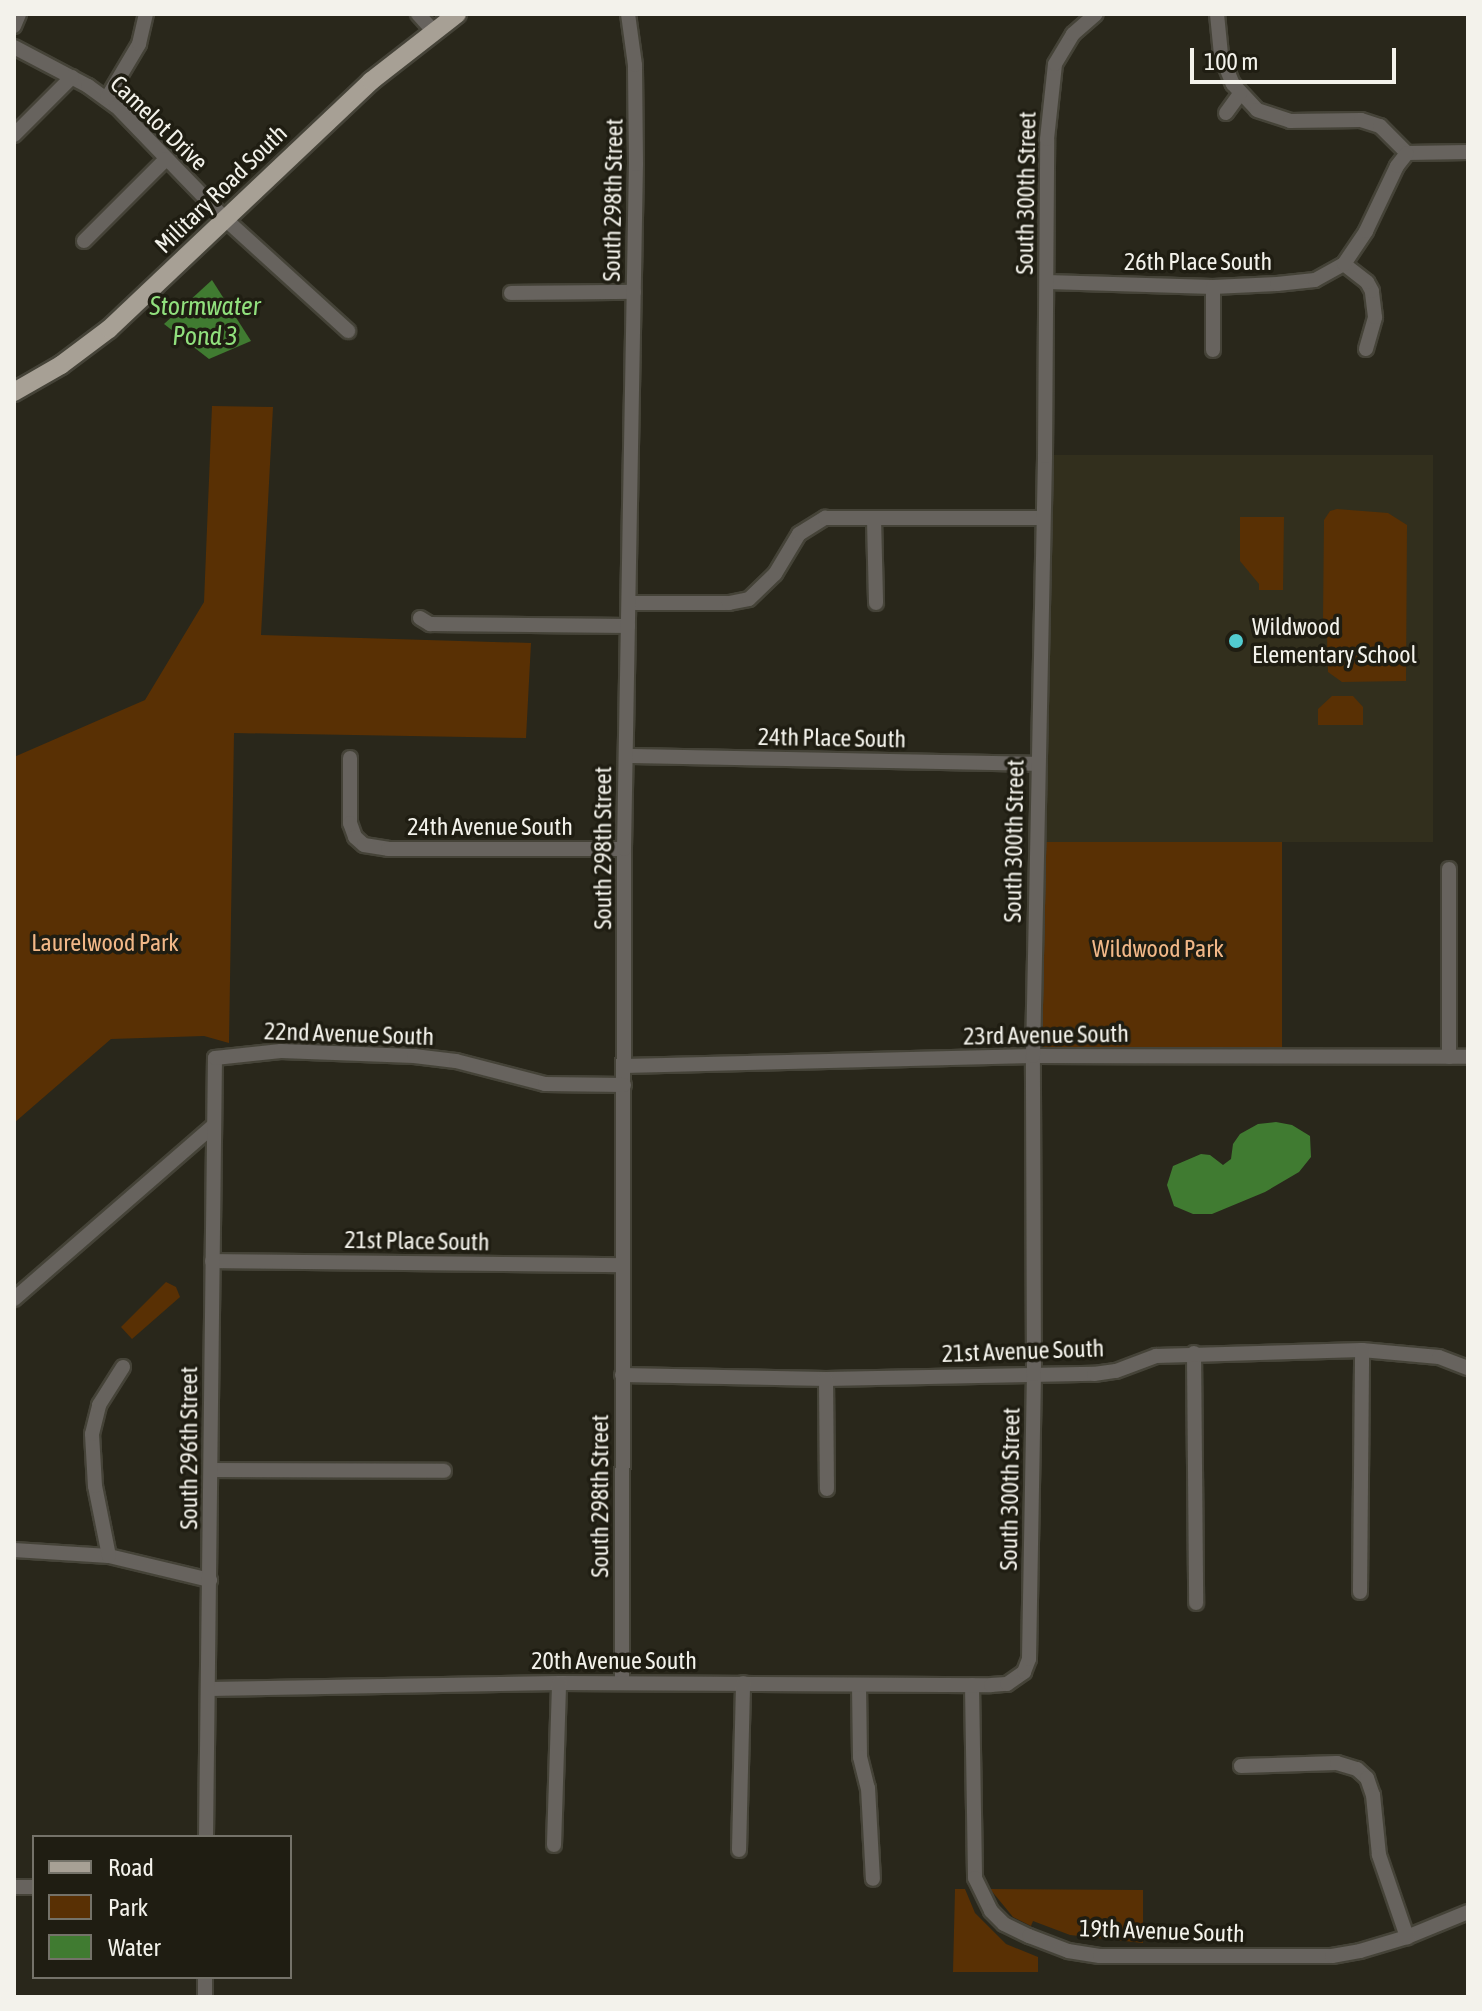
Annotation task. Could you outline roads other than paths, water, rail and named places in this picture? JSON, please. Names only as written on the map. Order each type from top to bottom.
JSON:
[{"type":"main road","name":"Military Road South","points":[[14,392],[61,365],[109,329],[371,81],[457,14]]},
{"type":"street","points":[[14,26],[19,14]]},
{"type":"street","points":[[107,98],[136,51],[146,14]]},
{"type":"street","points":[[418,14],[434,32]]},
{"type":"street","name":"South 298th Street","points":[[622,1683],[624,849],[636,114],[628,14]]},
{"type":"street","points":[[1217,14],[1221,55],[1240,94],[1257,110],[1290,121],[1361,120],[1380,126],[1407,153],[1468,152]]},
{"type":"street","name":"South 300th Street","points":[[1018,1679],[1029,1659],[1034,1374],[1033,1056],[1047,139],[1051,79],[1063,47],[1095,15]]},
{"type":"street","name":"Camelot Drive","points":[[14,47],[107,98],[224,218],[348,331]]},
{"type":"street","points":[[14,135],[72,77]]},
{"type":"street","points":[[1226,113],[1240,94]]},
{"type":"street","points":[[1366,349],[1375,317],[1372,291],[1359,274],[1344,264],[1366,231],[1397,166],[1407,153]]},
{"type":"street","points":[[84,241],[166,159]]},
{"type":"street","name":"26th Place South","points":[[1047,282],[1213,287],[1307,282],[1344,264]]},
{"type":"street","points":[[1213,287],[1213,350]]},
{"type":"street","points":[[511,293],[634,292]]},
{"type":"street","points":[[629,603],[729,603],[749,599],[775,574],[799,534],[825,518],[1043,518]]},
{"type":"street","points":[[874,519],[876,603]]},
{"type":"street","points":[[420,618],[430,624],[628,626]]},
{"type":"street","name":"24th Place South","points":[[626,756],[1037,764]]},
{"type":"street","name":"24th Avenue South","points":[[350,758],[349,811],[351,830],[358,841],[388,849],[624,849]]},
{"type":"street","points":[[1449,869],[1449,1057]]},
{"type":"street","name":"22nd Avenue South","points":[[215,1058],[281,1051],[414,1056],[456,1061],[545,1084],[624,1085]]},
{"type":"street","name":"23rd Avenue South","points":[[624,1066],[1033,1056],[1468,1057]]},
{"type":"street","name":"South 296th Street","points":[[206,1835],[215,1058]]},
{"type":"street","points":[[14,1299],[213,1126]]},
{"type":"street","name":"21st Place South","points":[[212,1261],[621,1265]]},
{"type":"street","points":[[1360,1592],[1362,1350]]},
{"type":"street","name":"21st Avenue South","points":[[622,1375],[826,1379],[1034,1374],[1116,1371],[1156,1356],[1194,1353],[1362,1350],[1439,1357],[1468,1368]]},
{"type":"street","points":[[1194,1353],[1196,1603]]},
{"type":"street","points":[[109,1556],[96,1495],[91,1444],[99,1405],[123,1367]]},
{"type":"street","points":[[826,1379],[827,1489]]},
{"type":"street","points":[[211,1470],[444,1471]]},
{"type":"street","points":[[14,1550],[109,1556],[210,1580]]},
{"type":"street","name":"20th Avenue South","points":[[209,1689],[559,1683],[972,1685],[1007,1684],[1018,1679]]},
{"type":"street","points":[[554,1845],[559,1683]]},
{"type":"street","points":[[739,1850],[743,1683]]},
{"type":"street","points":[[859,1685],[860,1757],[868,1788],[873,1879]]},
{"type":"street","name":"19th Avenue South","points":[[972,1685],[973,1862],[984,1901],[1004,1924],[1068,1951],[1100,1956],[1332,1956],[1407,1937],[1468,1912]]},
{"type":"street","points":[[1241,1766],[1337,1763],[1357,1769],[1367,1778],[1373,1795],[1379,1855],[1407,1937]]},
{"type":"water","name":"Stormwater Pond 3","points":[[212,280],[251,341],[209,359],[164,324]]},
{"type":"water","points":[[1276,1122],[1292,1125],[1310,1136],[1311,1157],[1299,1172],[1265,1192],[1212,1214],[1193,1214],[1174,1206],[1167,1185],[1173,1166],[1201,1154],[1210,1155],[1223,1165],[1231,1159],[1233,1144],[1240,1134],[1258,1124]]},
{"type":"place","name":"Wildwood Elementary School","points":[[1236,641]]},
{"type":"park label","name":"Laurelwood Park","points":[[105,943]]},
{"type":"park label","name":"Wildwood Park","points":[[1158,949]]}]
